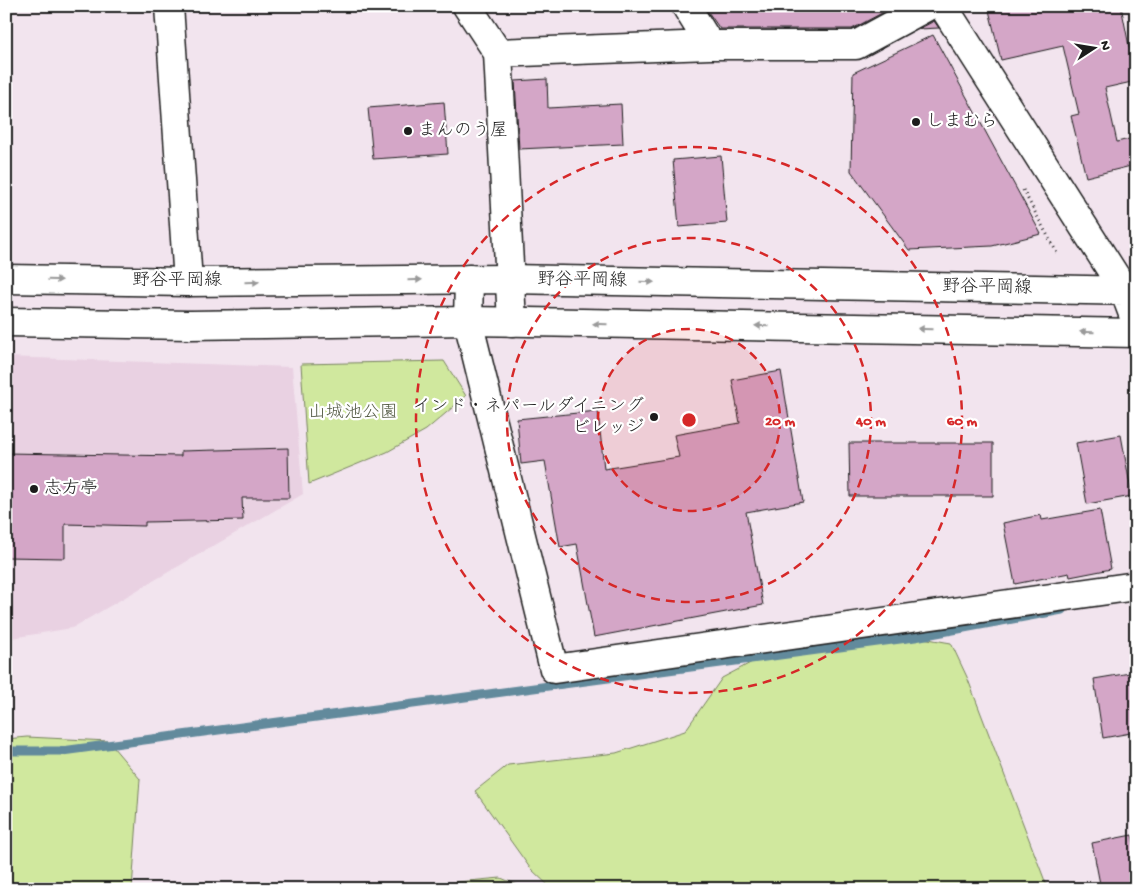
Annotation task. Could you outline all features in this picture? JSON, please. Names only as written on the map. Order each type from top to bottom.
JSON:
[{"type":"street","points":[[169,6],[188,282]]},
{"type":"street","points":[[467,6],[498,53],[512,322]]},
{"type":"street","points":[[686,6],[710,44]]},
{"type":"street","points":[[498,53],[710,44],[856,45],[928,6]]},
{"type":"street","points":[[944,6],[1130,291],[1136,322]]},
{"type":"street","name":"野谷平岡線","points":[[6,279],[188,282],[510,279],[1130,291]]},
{"type":"street","points":[[469,280],[468,321],[554,669],[1136,586]]},
{"type":"street","points":[[6,322],[190,325],[468,321],[1136,333]]},
{"type":"shaded area","points":[[6,357],[292,367],[303,494],[72,628],[6,639]]},
{"type":"green space","name":"山城池公園","points":[[444,361],[466,396],[426,430],[387,452],[309,484],[301,364]]},
{"type":"green space","points":[[845,631],[899,634],[951,643],[967,677],[1048,889],[552,889],[530,868],[475,791],[508,765],[616,753],[685,731],[722,678],[775,650]]},
{"type":"green space","points":[[27,737],[108,741],[140,779],[132,889],[6,889],[6,739]]},
{"type":"green space","points":[[501,878],[527,889],[381,889]]},
{"type":"building","points":[[704,6],[895,6],[852,29],[720,29]]},
{"type":"building","points":[[988,6],[1121,6],[1130,51],[1136,49],[1136,81],[1105,88],[1117,142],[1129,139],[1135,165],[1086,177],[1071,116],[1079,114],[1063,46],[1001,60]]},
{"type":"building","points":[[934,21],[939,28],[919,29]]},
{"type":"building","name":"しまむら","points":[[933,35],[1041,234],[992,246],[909,250],[851,171],[853,73]]},
{"type":"building","points":[[547,79],[548,108],[621,104],[623,144],[519,149],[515,81]]},
{"type":"building","name":"まんのう屋","points":[[444,102],[448,154],[373,159],[368,108]]},
{"type":"building","points":[[721,156],[727,223],[679,227],[673,160]]},
{"type":"building","points":[[781,371],[803,502],[746,512],[763,605],[594,637],[577,544],[560,547],[545,461],[521,464],[517,419],[598,411],[604,469],[679,457],[674,435],[740,423],[732,380]]},
{"type":"building","points":[[1121,435],[1132,496],[1087,504],[1076,443]]},
{"type":"building","points":[[849,443],[993,443],[993,496],[850,496]]},
{"type":"building","points":[[288,448],[289,498],[242,498],[243,520],[145,522],[145,526],[65,524],[65,558],[6,557],[6,453],[181,456],[181,451]]},
{"type":"building","points":[[1100,510],[1111,569],[1070,577],[1069,573],[1015,584],[1003,523],[1041,515],[1042,520]]},
{"type":"building","points":[[1136,672],[1136,732],[1103,738],[1094,679]]},
{"type":"building","points":[[1132,835],[1136,855],[1136,889],[1101,889],[1092,843]]},
{"type":"waterway","points":[[6,751],[62,751],[915,637],[1062,610]]},
{"type":"place","name":"しまむら","points":[[916,122]]},
{"type":"place","name":"まんのう屋","points":[[408,131]]},
{"type":"place","name":"インド・ネパールダイニング ビレッジ","points":[[654,417]]},
{"type":"place","name":"志方亭","points":[[34,489]]}]
